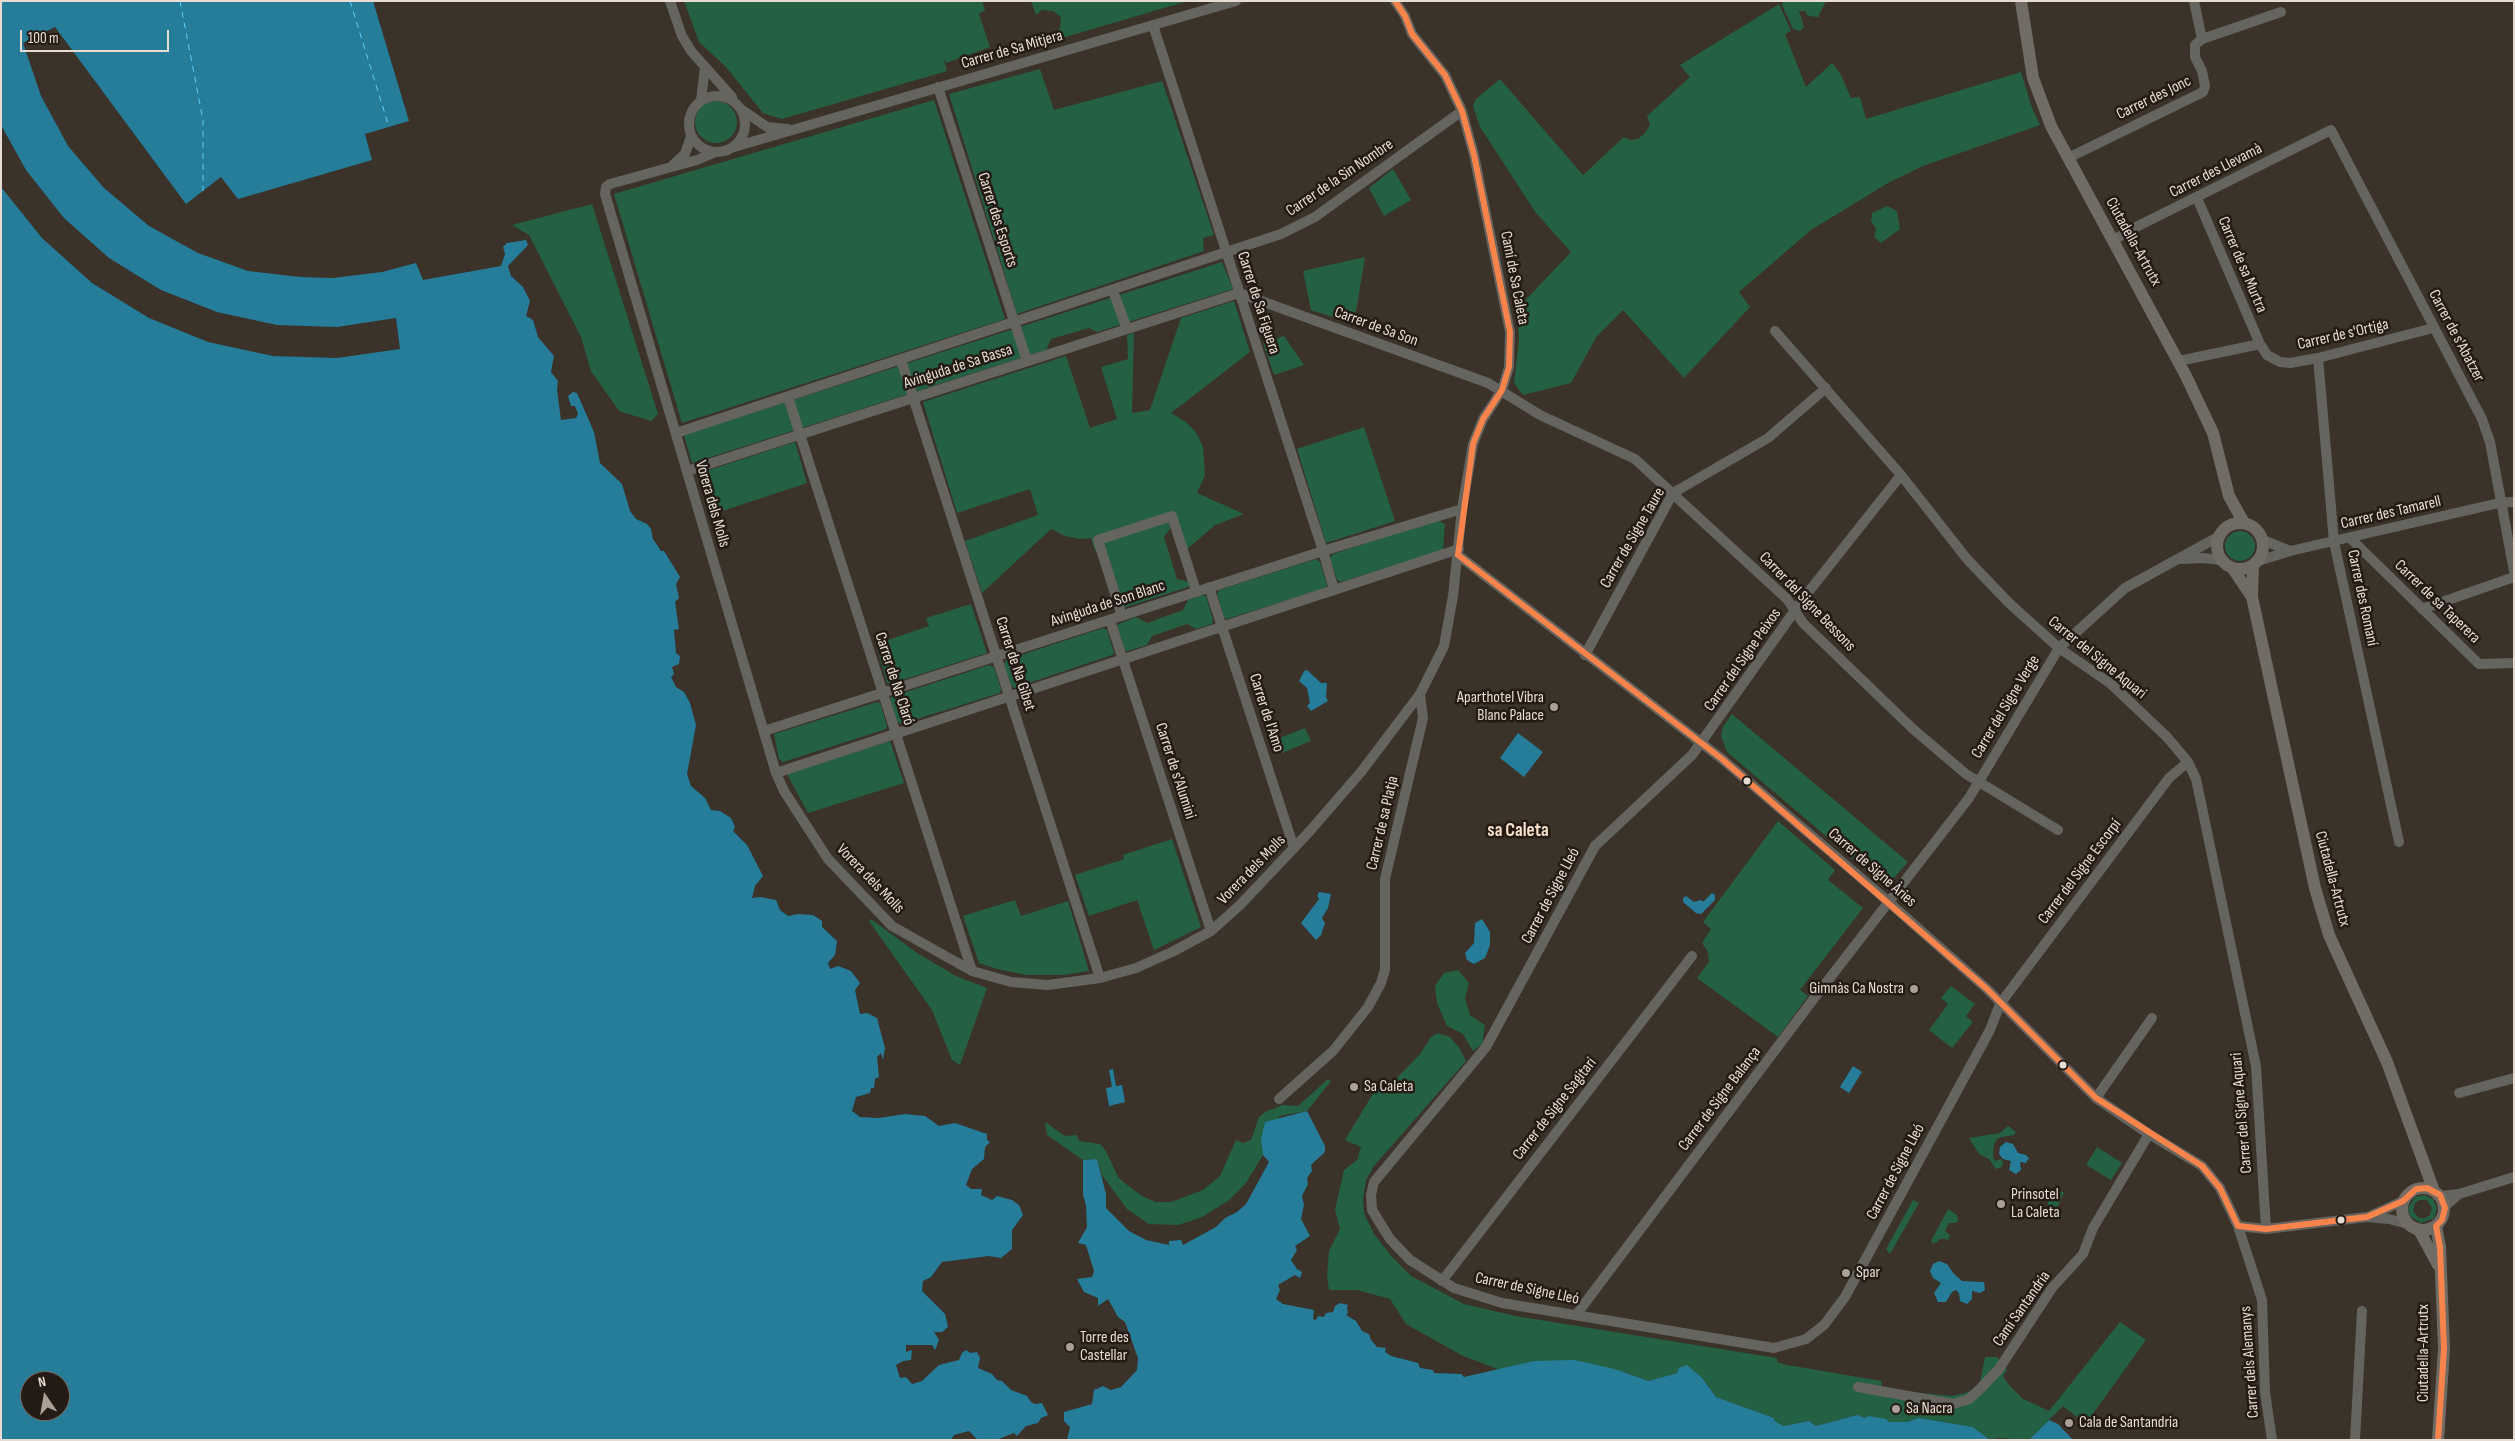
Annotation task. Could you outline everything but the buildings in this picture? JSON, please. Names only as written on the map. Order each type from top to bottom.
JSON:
[{"type":"main road","name":"Ciutadella-Artrutx","points":[[2021,1],[2033,78],[2050,126],[2179,361],[2213,433],[2229,496]]},
{"type":"main road","points":[[2229,496],[2244,523],[2257,530],[2263,540],[2263,551],[2255,563],[2246,569],[2233,569]]},
{"type":"main road","points":[[2229,496],[2229,514],[2216,549],[2221,560],[2233,569],[2252,597]]},
{"type":"main road","points":[[2221,533],[2232,524],[2244,523]]},
{"type":"main road","points":[[2252,597],[2255,563]]},
{"type":"main road","name":"Ciutadella-Artrutx","points":[[2252,597],[2315,888],[2329,935],[2387,1062],[2421,1156],[2440,1198]]},
{"type":"main road","points":[[2416,1189],[2421,1169],[2421,1156]]},
{"type":"main road","points":[[2413,1227],[2436,1226],[2442,1220],[2440,1198],[2427,1188],[2416,1189],[2409,1194],[2403,1201],[2402,1214],[2440,1267]]},
{"type":"main road","name":"Ciutadella-Artrutx","points":[[2436,1226],[2444,1349],[2438,1440]]},
{"type":"street","points":[[670,1],[682,36],[705,67],[744,111],[745,126],[742,138],[734,147],[713,153],[702,148],[691,137]]},
{"type":"street","name":"Carrer de Sa Mitjera","points":[[734,147],[1236,1]]},
{"type":"street","name":"Camí de Sa Caleta","points":[[1395,1],[1405,16],[1412,34],[1445,75],[1462,111],[1474,155],[1510,332],[1509,368],[1502,390],[1483,419],[1473,444],[1462,509],[1458,552]]},
{"type":"street","name":"Camí de Sa Caleta","points":[[1404,1],[1405,16]]},
{"type":"street","name":"Carrer des Jonc","points":[[2068,158],[2203,92],[2205,86],[2202,71],[2195,57],[2195,45],[2202,39],[2194,1]]},
{"type":"street","points":[[2202,39],[2281,12]]},
{"type":"street","name":"Carrer de Sa Figuera","points":[[1153,25],[1334,590]]},
{"type":"street","points":[[701,100],[705,67]]},
{"type":"street","name":"Carrer des Esports","points":[[938,87],[1027,361]]},
{"type":"street","points":[[673,166],[684,154],[691,137],[689,124],[692,110],[701,100],[723,95],[734,100]]},
{"type":"street","name":"Carrer de Sa Mitjera","points":[[744,111],[767,127],[797,129]]},
{"type":"street","name":"Carrer de la Sin Nombre","points":[[1227,254],[1281,234],[1315,217],[1462,111]]},
{"type":"street","name":"Carrer des Llevamà","points":[[2114,240],[2130,230],[2331,130]]},
{"type":"street","name":"Carrer de s'Abatzer","points":[[2331,130],[2482,419],[2490,442],[2499,503],[2514,571]]},
{"type":"street","name":"Vorera dels Molls","points":[[713,153],[697,160],[610,184],[606,187],[605,194],[776,773],[784,791],[828,859],[892,926],[972,971],[1010,982],[1048,985],[1100,978],[1144,964],[1211,931],[1240,905],[1362,772],[1420,694],[1440,656],[1448,634],[1458,552]]},
{"type":"street","name":"Carrer de sa Murtra","points":[[2197,198],[2260,344]]},
{"type":"street","name":"Avinguda de Sa Bassa","points":[[676,433],[1227,254]]},
{"type":"street","points":[[1114,291],[1127,329]]},
{"type":"street","name":"Avinguda de Sa Bassa","points":[[687,471],[1240,293]]},
{"type":"street","name":"Carrer de Sa Son","points":[[1240,293],[1502,390]]},
{"type":"street","name":"Carrer de s'Ortiga","points":[[2260,344],[2267,355],[2280,362],[2290,363],[2318,358],[2433,328]]},
{"type":"street","name":"Carrer del Signe Aquari","points":[[1775,331],[1901,475],[1967,559],[2009,603],[2060,648],[2111,684],[2167,737],[2188,762],[2196,779],[2256,1066],[2266,1229]]},
{"type":"street","points":[[2179,361],[2260,344]]},
{"type":"street","name":"Carrer des Romaní","points":[[2318,358],[2334,542],[2399,842]]},
{"type":"street","name":"Carrer de Na Gibet","points":[[901,360],[1100,978]]},
{"type":"street","name":"Carrer de Signe Taure","points":[[1585,655],[1673,493],[1768,438],[1826,388]]},
{"type":"street","name":"Carrer del Signe Bessons","points":[[1502,390],[1540,415],[1635,459],[1787,599],[1804,623],[1913,729],[1966,774],[2058,830]]},
{"type":"street","name":"Carrer de Na Claró","points":[[788,397],[972,971]]},
{"type":"street","name":"Carrer del Signe Peixos","points":[[1701,744],[1796,611],[1901,475]]},
{"type":"street","name":"Carrer des Tamarell","points":[[2255,563],[2290,552],[2499,503],[2514,502]]},
{"type":"street","name":"Avinguda de Son Blanc","points":[[764,731],[1196,591],[1462,509]]},
{"type":"street","points":[[1122,616],[1098,540],[1172,516],[1196,591]]},
{"type":"street","name":"Carrer del Signe Verge","points":[[1890,902],[1979,782],[2060,648],[2125,588],[2221,533]]},
{"type":"street","name":"Carrer de sa Taperera","points":[[2350,538],[2479,664],[2514,663]]},
{"type":"street","points":[[2263,540],[2290,552]]},
{"type":"street","points":[[776,773],[1334,590],[1458,552]]},
{"type":"street","name":"Carrer de Signe Àries","points":[[1458,552],[1585,655],[1701,744],[1890,902],[1987,989],[2096,1098],[2149,1134],[2202,1166],[2220,1188],[2238,1226]]},
{"type":"street","name":"Carrer del Signe Verge","points":[[2178,559],[2203,558],[2221,560]]},
{"type":"street","points":[[2422,609],[2514,577]]},
{"type":"street","name":"Carrer de l'Amo","points":[[1209,587],[1294,848]]},
{"type":"street","name":"Carrer de s'Alumini","points":[[1110,620],[1211,931]]},
{"type":"street","name":"Carrer de sa Platja","points":[[1278,1099],[1333,1051],[1368,1007],[1381,983],[1385,970],[1385,879],[1423,718],[1420,694]]},
{"type":"street","name":"Carrer de Signe Lleó","points":[[1701,744],[1673,774],[1595,846],[1486,1047],[1374,1182],[1370,1195],[1372,1210],[1381,1227],[1410,1260],[1454,1288],[1502,1303],[1774,1348],[1806,1339],[1824,1325],[1845,1297],[1990,1030],[2000,1004]]},
{"type":"street","name":"Carrer del Signe Escorpí","points":[[2000,1004],[2169,778],[2188,762]]},
{"type":"street","name":"Carrer de Signe Balança","points":[[1576,1315],[1812,1001],[1890,902]]},
{"type":"street","name":"Carrer de Signe Sagitari","points":[[1442,1281],[1692,956]]},
{"type":"street","points":[[2096,1098],[2152,1018]]},
{"type":"street","points":[[2459,1093],[2514,1078]]},
{"type":"street","name":"Camí Santandria","points":[[1858,1387],[1952,1404],[1969,1399],[1999,1369],[2052,1288],[2083,1254],[2094,1228],[2149,1134]]},
{"type":"street","points":[[2440,1198],[2514,1177]]},
{"type":"street","points":[[2367,1217],[2403,1201]]},
{"type":"street","points":[[2238,1226],[2266,1229],[2367,1217],[2389,1218],[2413,1227]]},
{"type":"street","name":"Carrer dels Alemanys","points":[[2238,1226],[2262,1300],[2265,1392],[2272,1440]]},
{"type":"street","points":[[2355,1440],[2362,1311]]},
{"type":"green space","points":[[684,1],[982,1],[985,10],[979,14],[990,47],[946,63],[943,56],[947,71],[782,119],[763,113],[725,66],[699,42]]},
{"type":"green space","points":[[1031,1],[1188,1],[1045,43],[1044,34],[1054,34],[1060,28],[1061,17],[1053,11],[1042,10],[1036,15]]},
{"type":"green space","points":[[1783,1],[1826,1],[1818,17],[1808,16],[1805,11],[1799,11],[1804,27],[1800,31],[1793,29],[1782,5]]},
{"type":"green space","points":[[1779,4],[1791,31],[1785,34],[1806,87],[1832,63],[1840,73],[1851,98],[1860,97],[1866,119],[2021,72],[2031,105],[2040,125],[1923,166],[1888,183],[1811,230],[1739,292],[1750,307],[1684,378],[1623,310],[1597,336],[1571,383],[1523,395],[1514,383],[1519,340],[1517,309],[1571,252],[1536,213],[1480,127],[1473,106],[1476,99],[1500,79],[1583,175],[1624,137],[1630,140],[1638,139],[1645,133],[1650,125],[1647,116],[1690,77],[1680,65]]},
{"type":"green space","points":[[1040,69],[1054,110],[1162,81],[1214,235],[1203,238],[1204,251],[1017,314],[949,94]]},
{"type":"green space","points":[[934,100],[1005,319],[682,423],[614,194]]},
{"type":"green space","points":[[720,101],[728,104],[734,110],[737,122],[734,134],[728,140],[712,143],[704,140],[698,134],[695,118],[698,110],[704,104]]},
{"type":"green space","points":[[1393,169],[1411,200],[1384,216],[1369,188]]},
{"type":"green space","points":[[592,204],[658,414],[651,421],[619,411],[591,371],[581,337],[529,235],[512,225]]},
{"type":"green space","points":[[1887,206],[1897,211],[1900,229],[1881,243],[1874,237],[1876,229],[1871,221],[1872,213]]},
{"type":"green space","points":[[1365,257],[1354,324],[1311,310],[1303,271]]},
{"type":"green space","points":[[1222,262],[1233,289],[1097,332],[1089,328],[1051,339],[1046,350],[692,463],[684,435]]},
{"type":"green space","points":[[1234,301],[1250,352],[1171,413],[1186,422],[1197,434],[1203,447],[1205,475],[1197,493],[1244,514],[1215,525],[1186,550],[1172,526],[1164,537],[1177,579],[1190,582],[1191,586],[1123,608],[1104,550],[1095,551],[1091,538],[1079,539],[1065,536],[1051,529],[982,593],[965,541],[1038,515],[1030,489],[957,513],[923,402],[1066,356],[1090,428],[1117,419],[1101,367],[1128,359],[1127,335],[1134,333],[1132,413],[1150,410],[1181,318]]},
{"type":"green space","points":[[1284,336],[1304,365],[1274,375],[1263,343]]},
{"type":"green space","points":[[1364,427],[1395,521],[1326,543],[1297,449]]},
{"type":"green space","points":[[795,442],[807,483],[710,515],[697,474]]},
{"type":"green space","points":[[1437,520],[1445,524],[1443,550],[1341,582],[1337,580],[1330,558],[1333,554]]},
{"type":"green space","points":[[2240,531],[2250,536],[2255,546],[2250,556],[2240,561],[2230,556],[2225,546],[2230,536]]},
{"type":"green space","points":[[1316,559],[1320,562],[1327,585],[1326,588],[1227,619],[1224,617],[1217,594],[1219,590]]},
{"type":"green space","points":[[1203,595],[1206,596],[1213,620],[1212,624],[1196,629],[1187,624],[1152,636],[1147,645],[1128,651],[1125,650],[1117,626],[1119,624],[1136,617],[1147,623],[1183,610],[1188,600]]},
{"type":"green space","points":[[971,604],[987,653],[890,684],[887,683],[876,644],[929,626],[926,618]]},
{"type":"green space","points":[[1103,628],[1107,630],[1114,653],[1112,655],[1014,688],[1011,686],[1004,665],[1006,660]]},
{"type":"green space","points":[[989,665],[994,667],[1001,689],[1000,693],[901,724],[897,722],[890,698]]},
{"type":"green space","points":[[877,702],[880,703],[887,726],[886,729],[783,762],[779,759],[774,734]]},
{"type":"green space","points":[[1732,714],[1908,862],[1891,881],[1880,882],[1727,752],[1721,736],[1723,727]]},
{"type":"green space","points":[[1305,728],[1311,741],[1282,753],[1277,739]]},
{"type":"green space","points":[[890,741],[904,783],[808,813],[787,774]]},
{"type":"green space","points":[[1778,821],[1835,870],[1828,880],[1863,908],[1800,990],[1808,996],[1778,1037],[1697,978],[1709,962],[1708,952],[1702,943],[1711,929],[1703,922]]},
{"type":"green space","points":[[1172,839],[1201,927],[1154,950],[1137,900],[1089,916],[1075,875],[1124,859],[1123,855]]},
{"type":"green space","points":[[1015,900],[1021,916],[1068,901],[1089,971],[1063,975],[1027,975],[979,963],[963,916]]},
{"type":"green space","points":[[871,919],[917,953],[956,976],[987,988],[960,1065],[952,1060],[932,1010],[869,921]]},
{"type":"green space","points":[[1458,970],[1469,983],[1465,998],[1470,1015],[1485,1025],[1482,1044],[1473,1051],[1463,1034],[1447,1026],[1437,1003],[1435,986],[1444,973]]},
{"type":"green space","points":[[1951,986],[1975,1004],[1966,1016],[1973,1022],[1952,1048],[1929,1030],[1948,1004],[1941,998]]},
{"type":"green space","points":[[1438,1033],[1450,1037],[1460,1049],[1466,1061],[1374,1166],[1366,1180],[1363,1200],[1364,1213],[1374,1234],[1392,1257],[1411,1276],[1464,1304],[1515,1316],[1777,1358],[1777,1362],[1787,1365],[1882,1381],[1881,1389],[1951,1396],[1966,1393],[1975,1388],[1980,1382],[1985,1357],[1997,1357],[2007,1370],[2003,1376],[2008,1384],[2023,1399],[2049,1411],[2120,1322],[2146,1340],[2082,1429],[2082,1421],[2063,1406],[2029,1440],[1999,1438],[1990,1440],[1973,1427],[1919,1418],[1907,1422],[1889,1422],[1857,1415],[1816,1426],[1809,1421],[1783,1426],[1775,1421],[1774,1418],[1716,1397],[1702,1378],[1677,1373],[1650,1381],[1618,1370],[1534,1361],[1500,1370],[1463,1356],[1406,1324],[1390,1299],[1357,1290],[1329,1290],[1327,1276],[1329,1251],[1340,1229],[1335,1210],[1344,1170],[1357,1160],[1361,1147],[1345,1140],[1374,1092],[1394,1081],[1420,1054],[1431,1037]]},
{"type":"green space","points":[[1328,1079],[1331,1081],[1307,1111],[1280,1116],[1261,1140],[1263,1155],[1246,1183],[1228,1201],[1202,1217],[1178,1225],[1149,1224],[1127,1209],[1102,1175],[1097,1159],[1083,1160],[1047,1135],[1045,1122],[1065,1136],[1077,1135],[1079,1141],[1100,1144],[1106,1151],[1118,1177],[1126,1184],[1142,1196],[1156,1202],[1171,1202],[1203,1190],[1220,1176],[1236,1140],[1243,1143],[1251,1140],[1259,1117],[1265,1112],[1283,1105],[1298,1106]]},
{"type":"green space","points":[[2008,1126],[2016,1132],[2014,1135],[1998,1138],[1994,1144],[1993,1157],[1995,1161],[2001,1159],[2003,1162],[2002,1167],[1996,1169],[1989,1159],[1979,1154],[1969,1138],[2000,1133]]},
{"type":"green space","points":[[2097,1147],[2122,1163],[2111,1180],[2086,1165]]},
{"type":"green space","points":[[2045,1191],[2064,1192],[2056,1210],[2063,1217],[2056,1218],[2051,1216]]},
{"type":"green space","points":[[2424,1195],[2433,1199],[2437,1208],[2434,1218],[2421,1223],[2410,1216],[2408,1208],[2415,1197]],"holes":[[[2420,1200],[2427,1200],[2432,1208],[2430,1215],[2425,1218],[2419,1218],[2413,1211],[2415,1203]]]},
{"type":"green space","points":[[1913,1200],[1919,1203],[1890,1254],[1886,1249]]},
{"type":"green space","points":[[1948,1209],[1957,1215],[1958,1221],[1956,1223],[1949,1223],[1945,1231],[1950,1235],[1947,1242],[1946,1239],[1939,1239],[1938,1242],[1933,1243],[1931,1241]]},
{"type":"water","points":[[1,1],[373,1],[409,121],[365,134],[372,160],[238,199],[221,177],[186,204],[55,27],[23,43],[41,96],[68,146],[104,188],[149,226],[198,253],[248,271],[300,277],[332,278],[382,272],[416,263],[423,280],[501,266],[505,254],[503,247],[507,243],[526,240],[528,245],[508,266],[511,276],[523,287],[530,301],[526,316],[533,320],[538,337],[554,356],[551,372],[558,381],[557,390],[561,420],[576,418],[578,414],[575,406],[571,406],[568,396],[573,392],[577,393],[594,432],[600,463],[622,484],[630,511],[636,519],[647,524],[651,529],[653,539],[661,551],[664,551],[680,577],[676,584],[679,598],[675,602],[679,629],[674,630],[676,653],[680,656],[679,664],[672,667],[674,674],[671,677],[676,687],[684,692],[690,703],[696,725],[687,774],[691,786],[705,798],[711,810],[720,811],[731,818],[735,827],[733,831],[747,845],[763,876],[755,886],[752,898],[760,897],[776,900],[780,910],[788,916],[798,914],[813,915],[822,921],[822,927],[837,941],[835,955],[828,963],[830,969],[838,966],[851,971],[860,983],[855,990],[860,1014],[867,1013],[877,1018],[885,1048],[883,1060],[881,1053],[877,1057],[879,1077],[875,1079],[874,1088],[871,1088],[870,1093],[856,1097],[852,1111],[860,1117],[879,1118],[905,1114],[925,1116],[939,1126],[955,1123],[987,1134],[987,1140],[990,1142],[985,1147],[984,1159],[972,1169],[966,1185],[971,1189],[982,1189],[981,1195],[992,1200],[997,1196],[1012,1200],[1019,1205],[1023,1215],[1012,1230],[1012,1249],[1001,1258],[989,1256],[942,1262],[931,1277],[923,1281],[922,1291],[945,1314],[948,1327],[942,1332],[934,1332],[939,1340],[935,1350],[932,1345],[906,1345],[906,1352],[912,1350],[911,1360],[903,1361],[896,1365],[900,1378],[906,1377],[912,1384],[922,1381],[939,1365],[959,1360],[962,1353],[966,1350],[970,1353],[977,1352],[980,1358],[978,1368],[992,1374],[1011,1390],[1027,1396],[1031,1402],[1035,1404],[1042,1403],[1048,1415],[1041,1418],[1038,1423],[1026,1426],[1017,1436],[1014,1433],[996,1440],[978,1440],[969,1431],[954,1435],[951,1440],[1,1440]]},
{"type":"water","points":[[1307,670],[1321,683],[1327,683],[1326,697],[1328,701],[1311,711],[1307,706],[1310,703],[1307,688],[1299,681],[1304,671]]},
{"type":"water","points":[[1518,733],[1543,752],[1524,777],[1500,758]]},
{"type":"water","points":[[1319,892],[1331,894],[1328,908],[1322,918],[1325,923],[1321,935],[1316,940],[1301,923],[1319,899],[1317,896]]},
{"type":"water","points":[[1712,893],[1715,895],[1715,900],[1701,914],[1696,913],[1683,902],[1683,898],[1686,896],[1694,902],[1701,900],[1703,902]]},
{"type":"water","points":[[1482,919],[1490,932],[1490,945],[1485,958],[1474,964],[1467,960],[1465,953],[1474,943],[1475,923]]},
{"type":"water","points":[[1853,1066],[1862,1072],[1849,1093],[1840,1087]]},
{"type":"water","points":[[1113,1069],[1116,1086],[1122,1085],[1125,1102],[1109,1106],[1106,1088],[1112,1087],[1109,1070]]},
{"type":"water","points":[[1307,1111],[1325,1146],[1325,1152],[1311,1165],[1312,1171],[1307,1178],[1308,1184],[1302,1196],[1304,1205],[1301,1219],[1310,1236],[1295,1246],[1297,1250],[1291,1260],[1297,1269],[1302,1272],[1300,1278],[1295,1275],[1278,1285],[1280,1290],[1276,1299],[1283,1304],[1314,1310],[1313,1319],[1316,1320],[1318,1316],[1324,1317],[1326,1313],[1333,1312],[1335,1306],[1340,1303],[1348,1305],[1348,1313],[1346,1315],[1356,1321],[1362,1331],[1369,1334],[1377,1347],[1386,1348],[1385,1352],[1391,1356],[1418,1363],[1420,1368],[1433,1370],[1434,1373],[1461,1374],[1464,1377],[1534,1361],[1575,1360],[1618,1370],[1649,1381],[1677,1373],[1679,1368],[1687,1365],[1702,1378],[1716,1397],[1774,1418],[1775,1421],[1783,1426],[1809,1421],[1816,1426],[1857,1415],[1865,1418],[1869,1416],[1886,1419],[1889,1422],[1907,1422],[1919,1418],[1973,1427],[1990,1440],[1067,1440],[1070,1427],[1064,1421],[1064,1412],[1092,1404],[1094,1390],[1103,1386],[1111,1390],[1121,1387],[1137,1370],[1138,1358],[1125,1322],[1118,1317],[1108,1299],[1098,1306],[1098,1298],[1084,1292],[1077,1279],[1092,1277],[1094,1271],[1086,1245],[1078,1243],[1087,1227],[1086,1205],[1083,1195],[1083,1160],[1097,1159],[1106,1194],[1106,1208],[1129,1231],[1146,1240],[1169,1245],[1169,1241],[1181,1240],[1183,1245],[1216,1227],[1225,1218],[1237,1212],[1246,1204],[1269,1162],[1263,1155],[1261,1140],[1265,1122]]},
{"type":"water","points":[[2006,1142],[2013,1144],[2018,1153],[2029,1158],[2026,1163],[2020,1162],[2021,1170],[2016,1174],[2009,1170],[2011,1161],[2003,1159],[1999,1154],[2000,1147]]},
{"type":"water","points":[[1939,1261],[1947,1264],[1962,1281],[1984,1282],[1985,1290],[1980,1293],[1972,1291],[1972,1299],[1967,1304],[1960,1301],[1959,1293],[1956,1290],[1952,1292],[1946,1302],[1938,1302],[1934,1293],[1941,1283],[1933,1278],[1930,1271],[1933,1264]]},
{"type":"water","points":[[2049,1420],[2058,1424],[2073,1440],[2029,1440]]},
{"type":"pier","points":[[1,125],[26,170],[64,218],[109,258],[161,290],[217,312],[277,325],[337,327],[396,318],[400,349],[337,358],[273,356],[208,342],[149,318],[92,283],[42,238],[1,187]]},
{"type":"ferry route","points":[[180,1],[203,120],[203,191]]},
{"type":"ferry route","points":[[350,1],[389,127]]},
{"type":"transit line","points":[[1395,1],[1405,16],[1412,34],[1445,75],[1462,111],[1474,155],[1510,332],[1509,367],[1502,390],[1483,419],[1473,444],[1458,555]]},
{"type":"transit line","points":[[1458,555],[1722,759],[1987,989],[2096,1098],[2202,1166],[2220,1188],[2238,1226]]},
{"type":"transit line","points":[[2238,1226],[2266,1229],[2367,1217],[2403,1201],[2416,1189],[2427,1188],[2440,1195],[2445,1208],[2442,1220],[2436,1226],[2440,1247],[2444,1349],[2438,1440]]},
{"type":"place","name":"Aparthotel Vibra Blanc Palace","points":[[1554,707]]},
{"type":"place","name":"Gimnàs Ca Nostra","points":[[1914,989]]},
{"type":"place","name":"Sa Caleta","points":[[1354,1087]]},
{"type":"place","name":"Prinsotel La Caleta","points":[[2001,1204]]},
{"type":"place","name":"Spar","points":[[1846,1273]]},
{"type":"place","name":"Torre des Castellar","points":[[1070,1347]]},
{"type":"place","name":"Sa Nacra","points":[[1896,1409]]},
{"type":"place","name":"Cala de Santandria","points":[[2069,1423]]},
{"type":"district","name":"sa Caleta","points":[[1518,831]]}]
